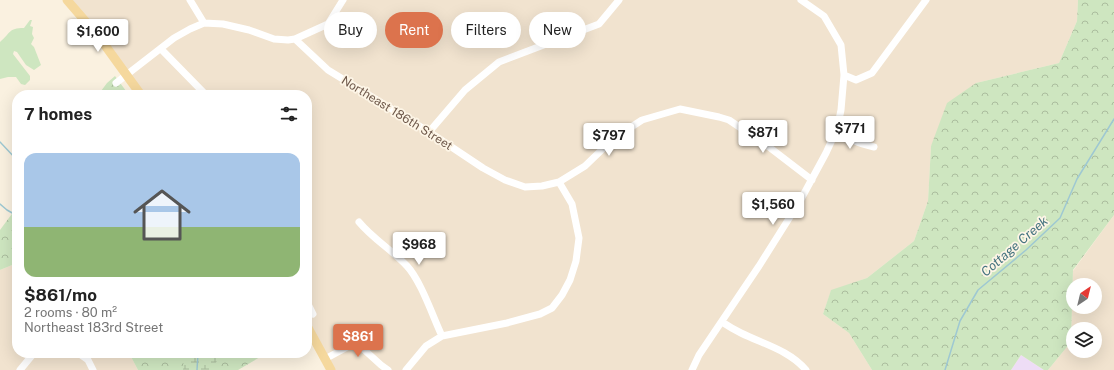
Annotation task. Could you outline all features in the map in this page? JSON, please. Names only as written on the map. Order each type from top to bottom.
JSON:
[{"type":"main road","points":[[67,0],[99,37],[137,90]]},
{"type":"main road","points":[[312,335],[331,370]]},
{"type":"street","points":[[190,0],[204,23]]},
{"type":"street","points":[[116,83],[127,76],[174,38],[204,23],[223,24],[249,30],[274,39],[295,39],[328,24],[343,0]]},
{"type":"street","points":[[429,132],[465,90],[499,62],[599,24],[619,0]]},
{"type":"street","points":[[692,370],[699,355],[759,266],[812,180],[837,129],[841,110],[844,75],[840,45],[824,16],[801,0]]},
{"type":"street","points":[[844,75],[856,80],[872,73],[926,0]]},
{"type":"street","name":"Northeast 186th Street","points":[[295,39],[328,70],[429,132],[483,168],[505,180],[525,187],[542,186],[559,182],[585,166],[613,139],[642,120],[680,109],[719,116],[729,120],[769,147],[812,180]]},
{"type":"street","points":[[161,49],[201,90]]},
{"type":"street","points":[[837,129],[849,139],[874,147]]},
{"type":"street","points":[[406,370],[426,346],[442,336],[507,323],[540,314],[552,308],[562,295],[570,280],[576,261],[579,238],[572,204],[559,182]]},
{"type":"street","points":[[359,222],[368,233],[408,267],[418,284],[442,336]]},
{"type":"street","points":[[722,322],[741,333],[785,353],[800,363],[806,370]]},
{"type":"street","points":[[325,359],[349,346],[360,346],[388,370]]},
{"type":"street","points":[[20,370],[30,358]]},
{"type":"street","points":[[85,358],[88,360],[92,370]]},
{"type":"shaded area","points":[[67,0],[1078,0],[1077,21],[1059,63],[976,83],[931,146],[928,201],[914,241],[867,278],[831,291],[823,314],[849,333],[872,370],[331,370],[312,335],[312,90],[137,90]]},
{"type":"shaded area","points":[[1114,215],[1114,370],[1048,370],[1066,348],[1066,358],[1102,358],[1102,322],[1072,322],[1072,314],[1102,314],[1102,278],[1073,278],[1073,271]]},
{"type":"shaded area","points":[[12,265],[12,358],[132,358],[138,370],[0,370],[0,270]]},
{"type":"shaded area","points":[[1021,355],[1044,370],[1011,370]]},
{"type":"green space","points":[[1078,0],[1114,0],[1114,215],[1073,270],[1073,278],[1066,278],[1066,314],[1072,314],[1072,322],[1066,322],[1066,348],[1048,370],[1044,370],[1021,355],[1011,370],[872,370],[849,333],[823,314],[831,290],[867,278],[914,241],[928,201],[931,146],[947,103],[976,83],[1059,63],[1077,21]]},
{"type":"green space","points":[[30,20],[32,20],[30,26],[33,27],[32,34],[34,38],[31,44],[34,47],[41,65],[34,70],[26,65],[17,52],[14,51],[13,54],[30,76],[30,80],[25,85],[21,84],[16,77],[0,79],[0,42],[12,30],[24,28]]},
{"type":"green space","points":[[115,76],[125,90],[102,90]]},
{"type":"green space","points":[[12,214],[12,265],[0,270],[0,230]]},
{"type":"green space","points":[[132,358],[258,358],[238,370],[138,370]]},
{"type":"green space","points":[[184,358],[220,358],[210,370],[183,370]]},
{"type":"waterway","name":"Cottage Creek","points":[[945,370],[960,321],[978,290],[1026,250],[1060,218],[1077,179],[1114,119]]},
{"type":"waterway","points":[[0,142],[12,155]]},
{"type":"waterway","points":[[0,204],[12,213]]},
{"type":"waterway","points":[[197,370],[198,358]]}]
